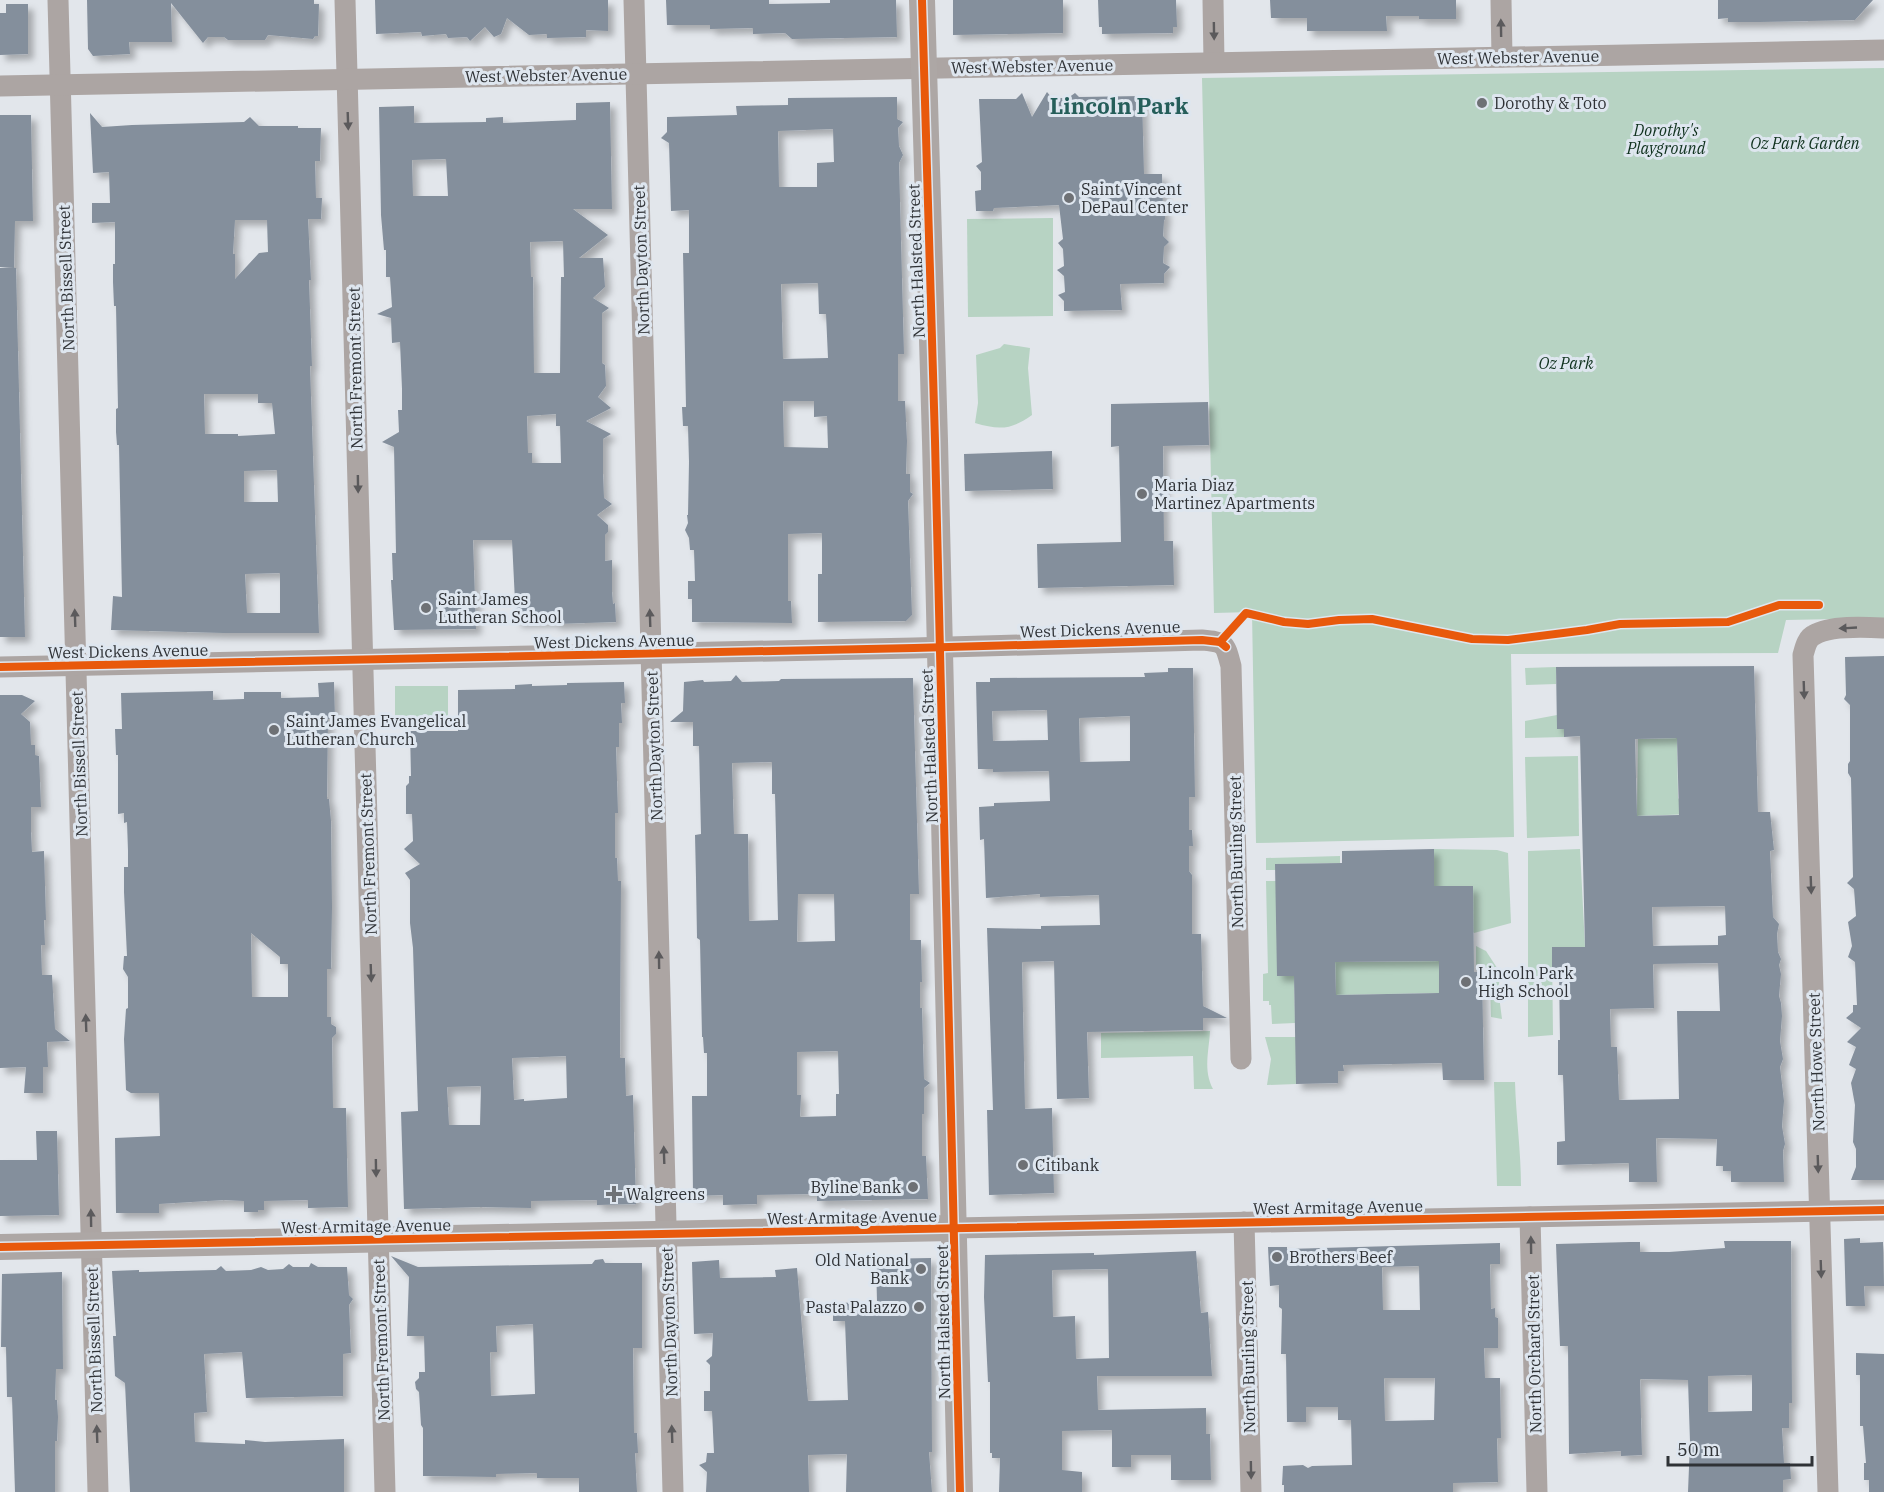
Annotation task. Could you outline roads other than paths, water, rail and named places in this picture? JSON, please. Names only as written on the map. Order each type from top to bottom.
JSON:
[{"type":"main road","name":"North Halsted Street","points":[[922,0],[960,1492]]},
{"type":"main road","name":"West Armitage Avenue","points":[[0,1247],[954,1228]]},
{"type":"street","name":"North Bissell Street","points":[[58,0],[98,1492]]},
{"type":"street","name":"North Fremont Street","points":[[345,0],[385,1492]]},
{"type":"street","name":"North Dayton Street","points":[[634,0],[673,1492]]},
{"type":"street","points":[[1213,0],[1214,62]]},
{"type":"street","points":[[1501,0],[1502,57]]},
{"type":"street","name":"West Webster Avenue","points":[[0,86],[1884,50]]},
{"type":"street","name":"North Howe Street","points":[[1827,1492],[1803,655],[1806,644],[1813,635],[1841,627],[1884,627]]},
{"type":"street","name":"West Dickens Avenue","points":[[0,667],[939,648],[1202,640],[1220,642],[1226,647]]},
{"type":"street","name":"North Burling Street","points":[[1226,647],[1231,666],[1241,1059]]},
{"type":"street","name":"West Armitage Avenue","points":[[954,1228],[1884,1210]]},
{"type":"street","name":"North Orchard Street","points":[[1530,1217],[1537,1492]]},
{"type":"street","name":"North Burling Street","points":[[1244,1222],[1251,1492]]},
{"type":"place","name":"Dorothy & Toto","points":[[1482,103]]},
{"type":"place","name":"Saint Vincent DePaul Center","points":[[1069,198]]},
{"type":"place","name":"Maria Diaz Martinez Apartments","points":[[1142,494]]},
{"type":"place","name":"Saint James Lutheran School","points":[[426,608]]},
{"type":"place","name":"Saint James Evangelical Lutheran Church","points":[[274,730]]},
{"type":"place","name":"Lincoln Park High School","points":[[1466,982]]},
{"type":"place","name":"Citibank","points":[[1023,1165]]},
{"type":"place","name":"Byline Bank","points":[[913,1187]]},
{"type":"place","name":"Walgreens","points":[[614,1194]]},
{"type":"place","name":"Brothers Beef","points":[[1277,1257]]},
{"type":"place","name":"Old National Bank","points":[[921,1269]]},
{"type":"place","name":"Pasta Palazzo","points":[[919,1307]]},
{"type":"district","name":"Lincoln Park","points":[[1119,105]]},
{"type":"park label","name":"Dorothy's Playground","points":[[1666,139]]},
{"type":"park label","name":"Oz Park Garden","points":[[1805,143]]},
{"type":"park label","name":"Oz Park","points":[[1566,363]]}]
